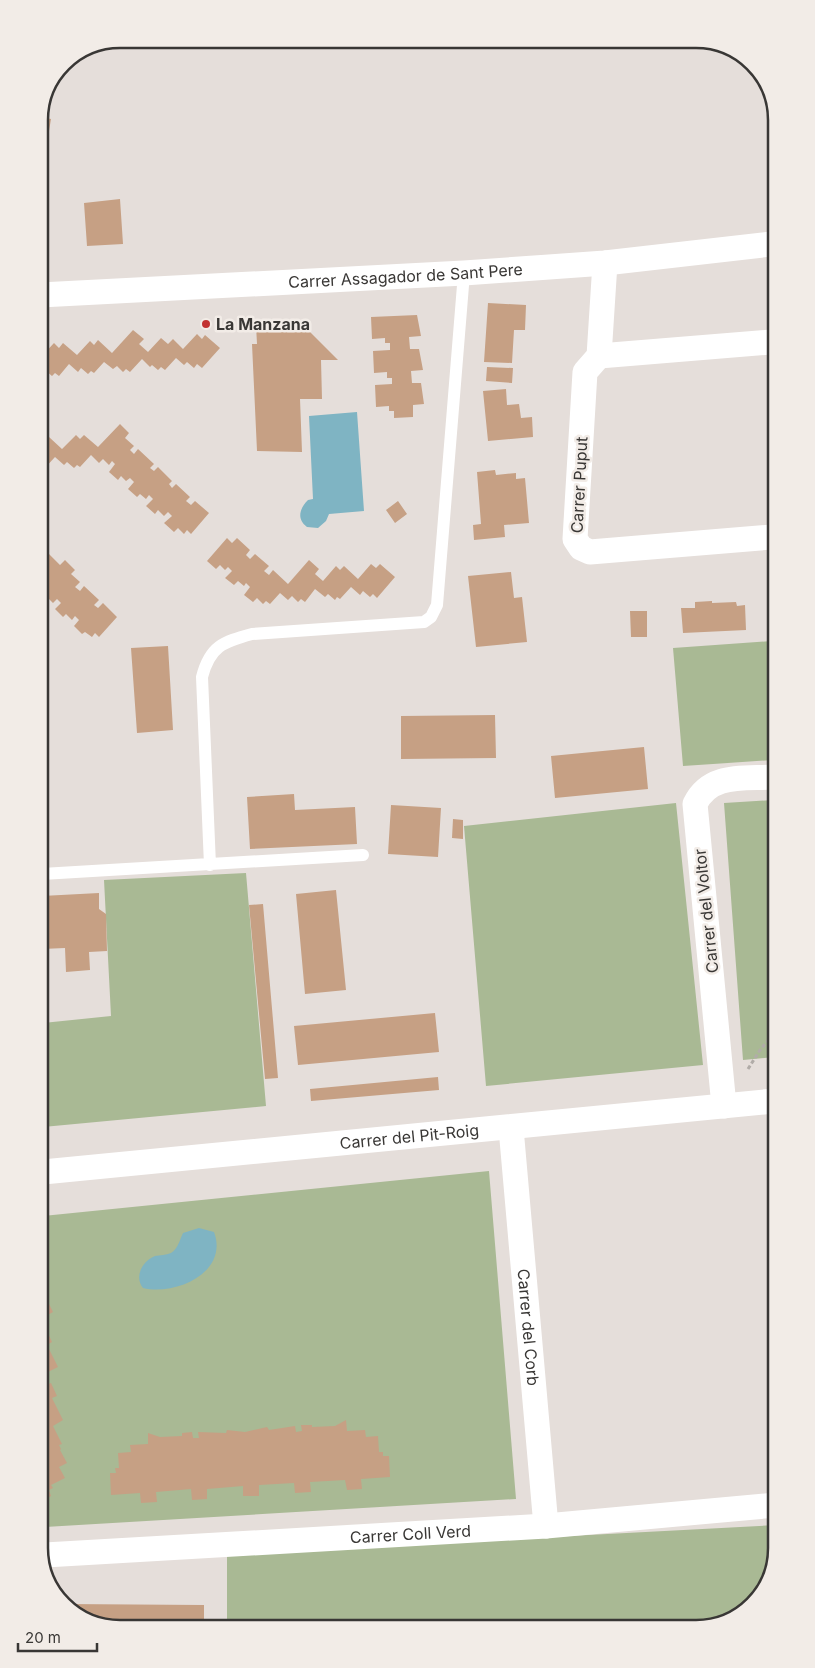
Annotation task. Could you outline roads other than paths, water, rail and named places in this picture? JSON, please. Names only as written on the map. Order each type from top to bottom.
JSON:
[{"type":"street","name":"Carrer Assagador de Sant Pere","points":[[48,295],[464,273],[605,262],[768,244]]},
{"type":"street","points":[[605,262],[599,356],[768,342]]},
{"type":"street","name":"Carrer Puput","points":[[599,356],[585,372],[575,539],[581,548],[590,552],[768,536]]},
{"type":"street","name":"Carrer del Voltor","points":[[724,1106],[695,804],[701,791],[718,781],[768,777]]},
{"type":"street","name":"Carrer del Pit-Roig","points":[[47,1172],[768,1102]]},
{"type":"street","name":"Carrer del Corb","points":[[511,1128],[546,1526]]},
{"type":"street","name":"Carrer Coll Verd","points":[[48,1555],[546,1526],[768,1506]]},
{"type":"lane","points":[[210,865],[202,677],[207,660],[217,647],[234,639],[252,634],[424,622],[431,617],[437,605],[464,273]]},
{"type":"lane","points":[[47,874],[363,855]]},
{"type":"water","points":[[357,412],[364,511],[329,514],[326,521],[318,528],[307,527],[301,521],[300,514],[305,503],[313,499],[309,416]]},
{"type":"water","points":[[199,1228],[214,1232],[217,1246],[214,1259],[207,1269],[197,1278],[184,1284],[156,1290],[143,1288],[140,1284],[139,1274],[143,1265],[150,1258],[171,1253],[177,1246],[183,1233]]},
{"type":"place","name":"La Manzana","points":[[206,324]]}]
